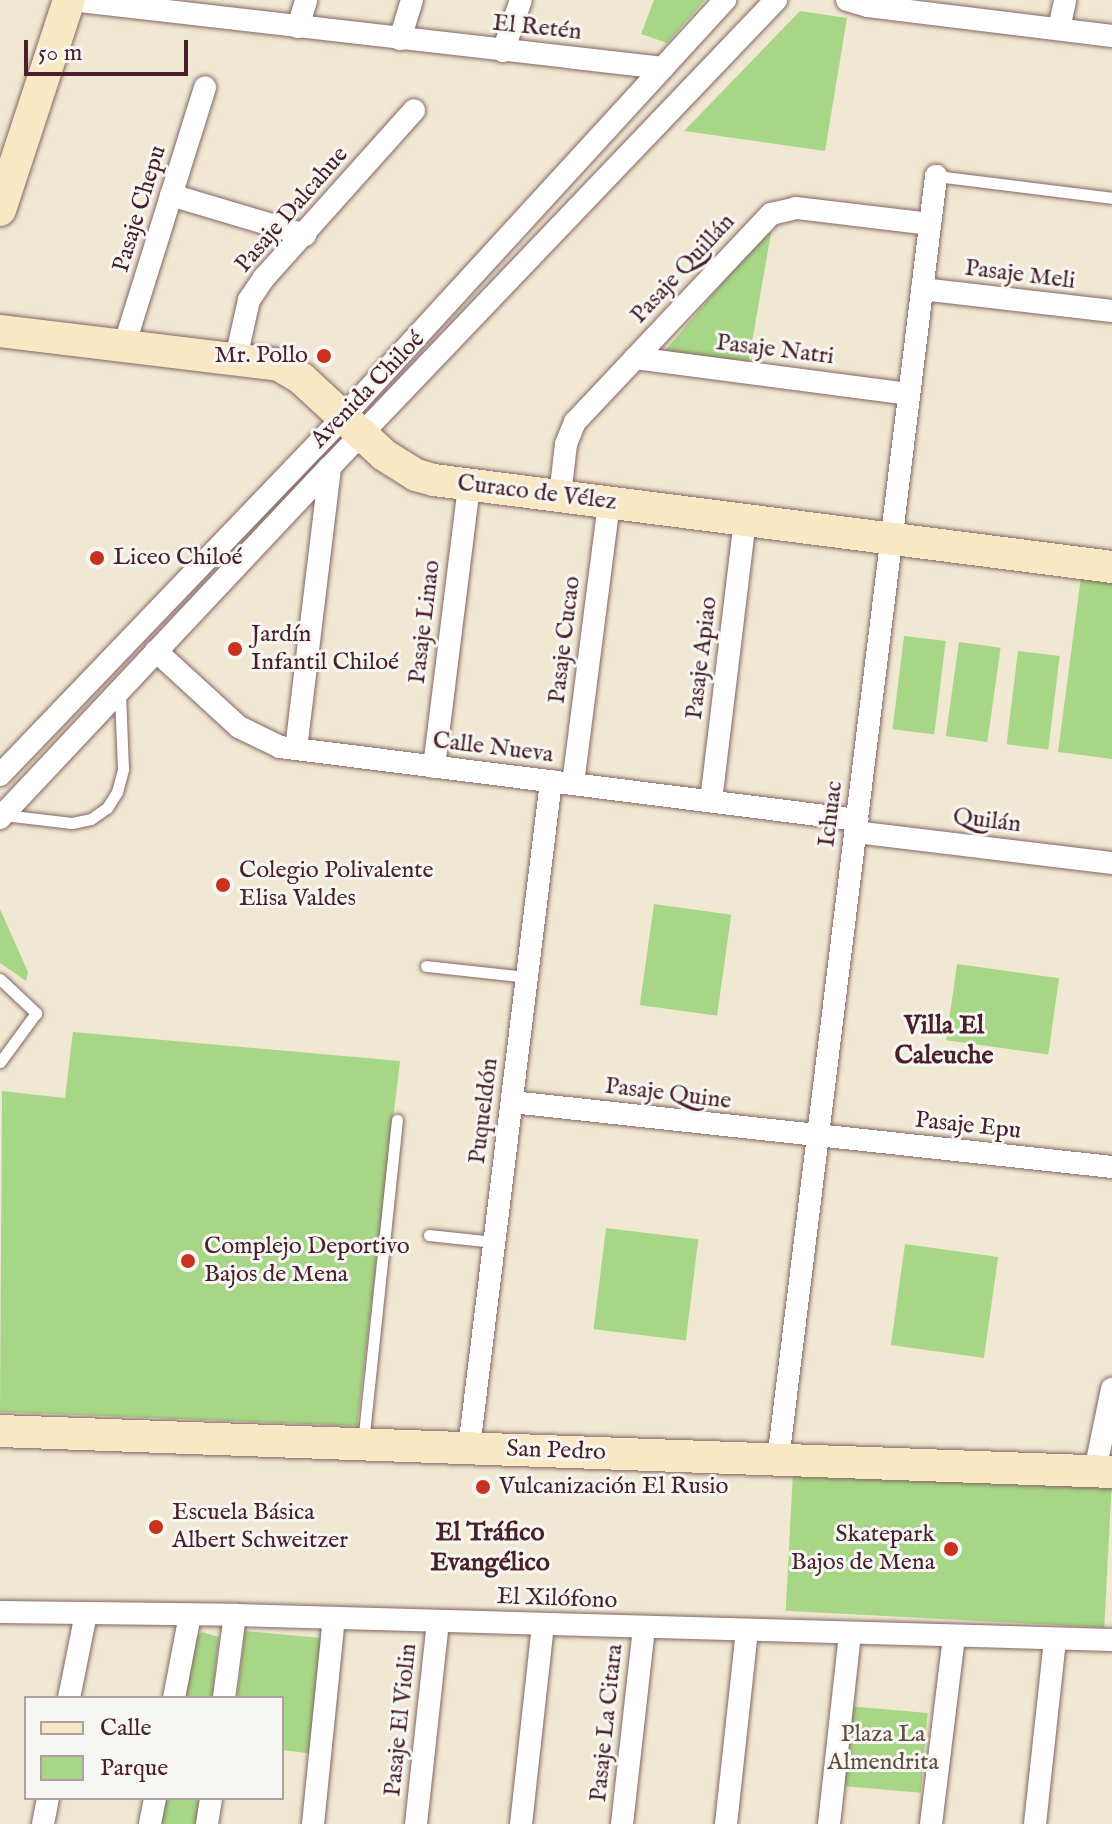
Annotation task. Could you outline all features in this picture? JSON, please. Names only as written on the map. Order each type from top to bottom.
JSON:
[{"type":"street","name":"El Retén","points":[[70,0],[196,7],[298,27],[663,68]]},
{"type":"street","points":[[0,210],[70,0]]},
{"type":"street","points":[[298,27],[306,0]]},
{"type":"street","points":[[400,39],[412,0]]},
{"type":"street","points":[[503,51],[521,0]]},
{"type":"street","name":"Avenida Chiloé","points":[[2,817],[330,467],[352,426],[725,0]]},
{"type":"street","name":"Avenida Chiloé","points":[[0,775],[776,0]]},
{"type":"street","points":[[847,0],[868,6],[1112,36]]},
{"type":"street","points":[[1059,29],[1065,0]]},
{"type":"street","name":"Pasaje Chepu","points":[[124,346],[205,87]]},
{"type":"street","name":"Pasaje Dalcahue","points":[[236,358],[249,300],[264,278],[414,110]]},
{"type":"street","name":"Ichuac","points":[[778,1460],[936,176]]},
{"type":"street","points":[[171,195],[305,235]]},
{"type":"street","name":"Pasaje Quillán","points":[[560,496],[571,428],[764,221],[780,210],[796,208],[930,224]]},
{"type":"street","name":"Pasaje Meli","points":[[922,289],[1112,311]]},
{"type":"street","name":"Curaco de Vélez","points":[[0,331],[265,361],[290,370],[384,455],[416,475],[469,485],[1112,567]]},
{"type":"street","name":"Pasaje Natri","points":[[635,358],[909,394]]},
{"type":"street","points":[[296,749],[330,467]]},
{"type":"street","name":"Pasaje Linao","points":[[434,767],[469,485]]},
{"type":"street","name":"Pasaje Cucao","points":[[562,783],[609,503]]},
{"type":"street","name":"Pasaje Apiao","points":[[711,801],[745,521]]},
{"type":"street","name":"Calle Nueva","points":[[156,651],[239,727],[264,742],[296,749],[711,801],[856,826]]},
{"type":"street","name":"Puqueldón","points":[[469,1448],[527,977],[562,783]]},
{"type":"street","name":"Quilán","points":[[856,826],[1112,863]]},
{"type":"street","name":"Pasaje Quine","points":[[512,1102],[818,1137]]},
{"type":"street","name":"Pasaje Epu","points":[[818,1137],[1112,1167]]},
{"type":"street","points":[[1104,1472],[1112,1389]]},
{"type":"street","name":"San Pedro","points":[[0,1431],[1104,1472]]},
{"type":"street","name":"El Xilófono","points":[[0,1612],[235,1615],[1112,1640]]},
{"type":"street","points":[[69,1696],[86,1614]]},
{"type":"street","points":[[174,1696],[190,1615]]},
{"type":"street","points":[[224,1696],[235,1615]]},
{"type":"street","points":[[313,1824],[334,1618]]},
{"type":"street","name":"Pasaje El Violin","points":[[416,1824],[438,1621]]},
{"type":"street","points":[[521,1824],[543,1624]]},
{"type":"street","name":"Pasaje La Citara","points":[[622,1824],[644,1627]]},
{"type":"street","points":[[726,1824],[747,1630]]},
{"type":"street","points":[[829,1824],[850,1633]]},
{"type":"street","points":[[931,1824],[954,1636]]},
{"type":"street","points":[[1035,1824],[1055,1639]]},
{"type":"street","points":[[43,1824],[48,1800]]},
{"type":"street","points":[[150,1824],[155,1800]]},
{"type":"street","points":[[207,1824],[211,1800]]},
{"type":"lane","points":[[936,176],[1112,198]]},
{"type":"lane","points":[[2,817],[72,823],[91,819],[107,808],[117,792],[123,769],[120,690]]},
{"type":"lane","points":[[426,966],[527,977]]},
{"type":"lane","points":[[0,979],[36,1013],[0,1062]]},
{"type":"lane","points":[[363,1444],[397,1120]]},
{"type":"lane","points":[[429,1235],[494,1242]]},
{"type":"green space","points":[[654,0],[705,0],[667,43],[641,34]]},
{"type":"green space","points":[[800,11],[847,18],[825,151],[684,131]]},
{"type":"green space","points":[[771,233],[748,365],[663,353],[763,235]]},
{"type":"green space","points":[[1081,577],[1112,581],[1112,759],[1058,752]]},
{"type":"green space","points":[[904,636],[946,641],[934,734],[893,729]]},
{"type":"green space","points":[[959,642],[1001,648],[987,742],[946,736]]},
{"type":"green space","points":[[1018,651],[1060,656],[1048,749],[1007,744]]},
{"type":"green space","points":[[654,904],[731,915],[717,1016],[640,1005]]},
{"type":"green space","points":[[0,909],[28,972],[26,981],[0,963]]},
{"type":"green space","points":[[957,964],[1059,978],[1048,1055],[946,1040]]},
{"type":"green space","name":"Complejo Deportivo Bajos de Mena","points":[[73,1032],[400,1061],[357,1426],[0,1412],[2,1091],[65,1098]]},
{"type":"green space","points":[[606,1228],[698,1239],[686,1341],[594,1329]]},
{"type":"green space","points":[[905,1244],[998,1257],[984,1358],[891,1345]]},
{"type":"green space","name":"Skatepark Bajos de Mena","points":[[793,1471],[1112,1488],[1104,1628],[786,1611]]},
{"type":"green space","points":[[245,1631],[321,1638],[314,1754],[284,1750],[284,1696],[237,1696]]},
{"type":"green space","points":[[202,1632],[219,1637],[212,1696],[181,1696],[193,1640]]},
{"type":"green space","name":"Plaza La Almendrita","points":[[847,1706],[928,1713],[921,1793],[840,1786]]},
{"type":"green space","points":[[161,1800],[201,1800],[198,1824],[156,1824]]},
{"type":"place","name":"Mr. Pollo","points":[[324,356]]},
{"type":"place","name":"Liceo Chiloé","points":[[97,558]]},
{"type":"place","name":"Jardín Infantil Chiloé","points":[[235,649]]},
{"type":"place","name":"Colegio Polivalente Elisa Valdes","points":[[223,885]]},
{"type":"place","name":"Complejo Deportivo Bajos de Mena","points":[[188,1261]]},
{"type":"place","name":"Vulcanización El Rusio","points":[[483,1487]]},
{"type":"place","name":"Escuela Básica Albert Schweitzer","points":[[156,1527]]},
{"type":"place","name":"Skatepark Bajos de Mena","points":[[951,1549]]},
{"type":"district","name":"Villa El Caleuche","points":[[944,1041]]},
{"type":"district","name":"El Tráfico Evangélico","points":[[490,1548]]}]
